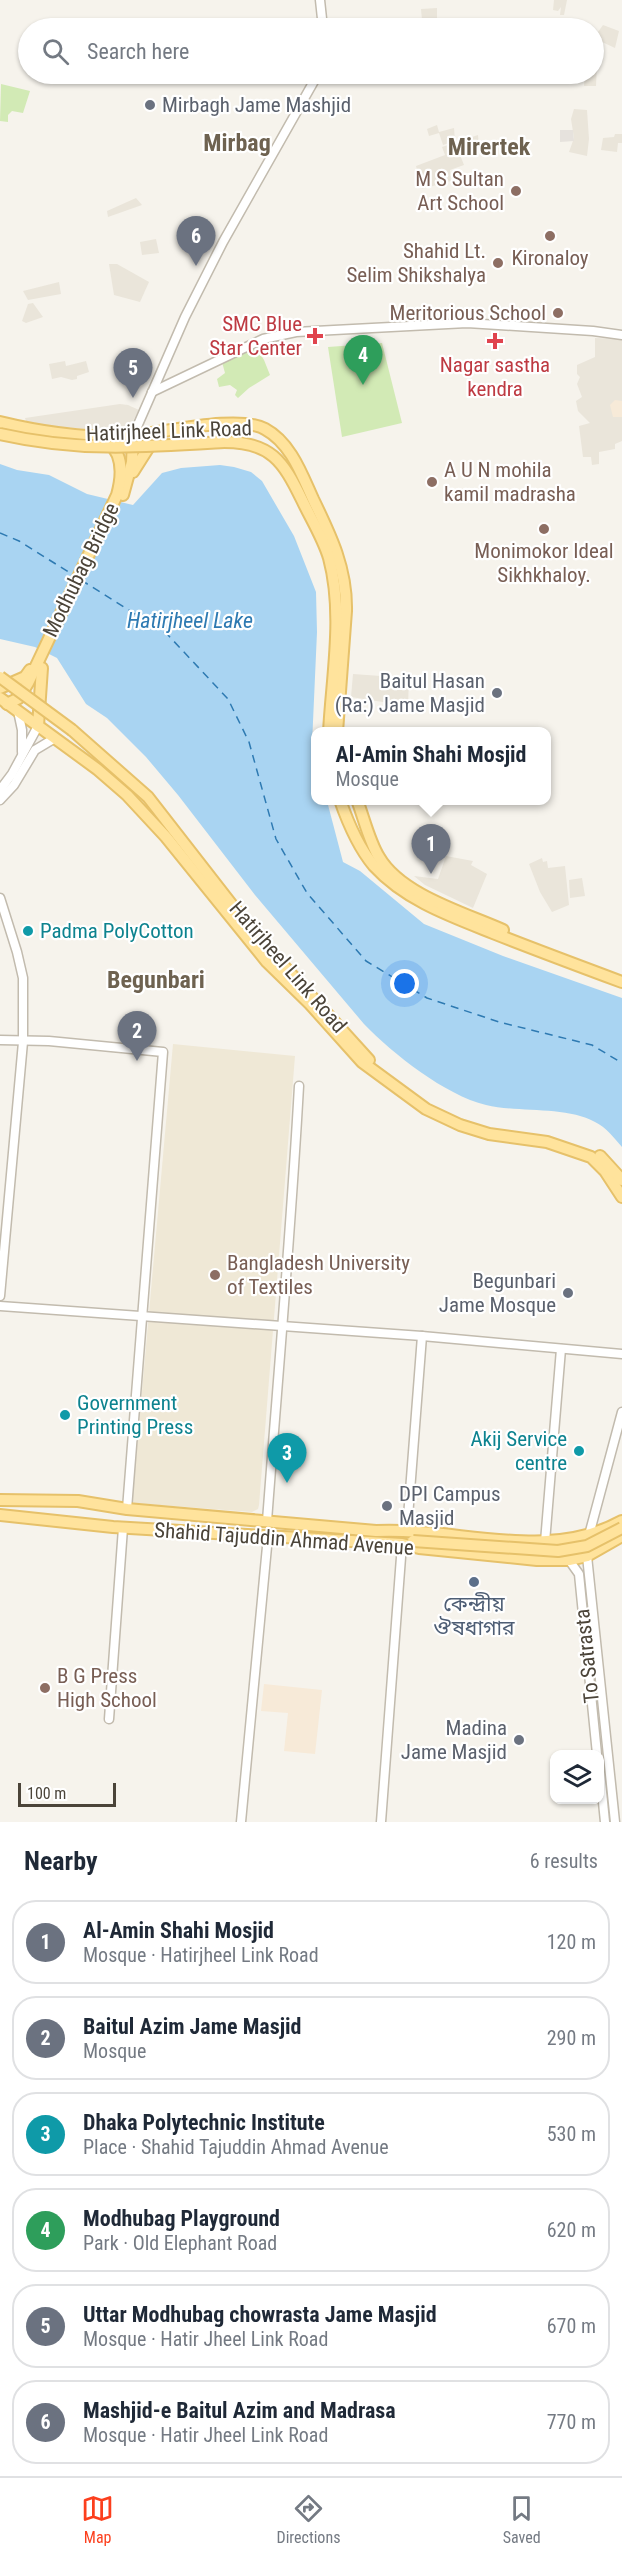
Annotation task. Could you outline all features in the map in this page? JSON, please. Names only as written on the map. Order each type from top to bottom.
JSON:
[{"type":"main road","name":"Hatirjheel Link Road","points":[[0,422],[39,430],[94,435],[147,435],[211,425],[254,425],[272,433],[294,460],[340,559],[346,592],[344,660],[337,727]]},
{"type":"main road","points":[[122,490],[148,446],[164,433]]},
{"type":"main road","points":[[0,434],[78,447],[135,448],[224,442],[251,445],[278,458],[288,473],[328,557],[336,608],[329,727]]},
{"type":"main road","name":"Modhubag Bridge","points":[[46,732],[26,703],[41,664],[122,490],[120,462],[116,449],[94,435]]},
{"type":"main road","points":[[122,490],[133,436]]},
{"type":"main road","name":"Modhubag Bridge","points":[[4,701],[20,698],[41,664]]},
{"type":"main road","points":[[0,688],[25,677],[41,664]]},
{"type":"main road","points":[[41,664],[39,713],[46,732]]},
{"type":"main road","name":"Hatirjheel Link Road","points":[[0,676],[72,730],[148,797],[253,932],[371,1061],[433,1109],[460,1121],[496,1132],[594,1152],[622,1180]]},
{"type":"main road","points":[[4,701],[46,732]]},
{"type":"main road","name":"Hatirjheel Link Road","points":[[46,732],[97,769],[148,816],[267,962],[310,1004],[357,1058],[432,1113],[489,1134],[566,1145],[595,1160],[622,1197]]},
{"type":"main road","points":[[342,805],[366,856],[402,890],[428,906],[464,922],[622,982]]},
{"type":"main road","points":[[353,805],[369,846],[398,878],[451,908],[544,947],[622,975]]},
{"type":"main road","points":[[358,805],[377,856]]},
{"type":"main road","name":"Shahid Tajuddin Ahmad Avenue","points":[[0,1500],[78,1501],[127,1509],[376,1531],[407,1530],[550,1542],[589,1535]]},
{"type":"main road","points":[[80,1522],[91,1520],[99,1515],[97,1504]]},
{"type":"main road","points":[[118,1527],[109,1522],[110,1515],[127,1509]]},
{"type":"main road","name":"Shahid Tajuddin Ahmad Avenue","points":[[0,1515],[118,1527],[402,1544],[419,1548],[537,1560],[569,1560],[586,1556]]},
{"type":"main road","points":[[586,1556],[589,1535],[620,1524]]},
{"type":"main road","points":[[402,1544],[413,1541],[558,1551],[587,1546],[620,1524]]},
{"type":"main road","points":[[600,1531],[606,1546]]},
{"type":"main road","points":[[586,1556],[622,1536]]},
{"type":"main road","points":[[572,1539],[582,1544],[586,1556]]},
{"type":"main road","points":[[550,1542],[569,1560]]},
{"type":"street","points":[[320,0],[322,18]]},
{"type":"street","points":[[133,436],[223,242],[313,84]]},
{"type":"street","points":[[152,392],[257,342],[296,332],[467,323],[622,335]]},
{"type":"street","points":[[139,423],[141,431],[147,435]]},
{"type":"street","points":[[18,711],[23,738],[22,756]]},
{"type":"street","points":[[0,790],[22,756],[46,732]]},
{"type":"street","points":[[0,800],[14,785],[46,732]]},
{"type":"street","points":[[0,898],[23,978],[23,1042],[0,1296]]},
{"type":"street","points":[[0,1040],[49,1041],[163,1052],[127,1509]]},
{"type":"street","points":[[267,1521],[293,1200],[299,1086]]},
{"type":"street","points":[[0,1306],[281,1328],[422,1336],[622,1354]]},
{"type":"street","points":[[407,1530],[422,1336]]},
{"type":"street","points":[[550,1542],[546,1527],[561,1349]]},
{"type":"street","points":[[589,1535],[622,1412]]},
{"type":"street","points":[[595,1506],[596,1515],[601,1523],[620,1524]]},
{"type":"street","points":[[109,1719],[118,1527]]},
{"type":"street","points":[[241,1822],[268,1536]]},
{"type":"street","points":[[381,1822],[402,1544]]},
{"type":"street","points":[[586,1556],[601,1750]]},
{"type":"street","name":"To Satrasta","points":[[569,1560],[579,1574],[601,1750]]},
{"type":"street","points":[[604,1769],[615,1822]]},
{"type":"street","points":[[604,1804],[606,1822]]},
{"type":"shaded area","points":[[554,0],[567,0],[564,15],[560,15],[561,7],[558,11],[553,10]]},
{"type":"shaded area","points":[[437,8],[437,18],[422,18],[421,9]]},
{"type":"shaded area","points":[[604,25],[619,31],[615,48],[604,43]]},
{"type":"shaded area","points":[[584,84],[596,84],[596,86],[584,86]]},
{"type":"shaded area","points":[[574,109],[587,110],[589,139],[587,156],[569,152],[574,138],[571,119]]},
{"type":"shaded area","points":[[437,125],[439,132],[454,128],[455,141],[443,145],[439,133],[429,136],[427,129]]},
{"type":"shaded area","points":[[560,130],[573,130],[574,141],[560,142]]},
{"type":"shaded area","points":[[615,134],[622,134],[622,143],[618,143],[617,152],[601,150],[603,138],[614,137]]},
{"type":"shaded area","points":[[478,135],[479,147],[460,155],[464,165],[450,170],[451,181],[422,189],[416,166],[445,155],[442,147]]},
{"type":"shaded area","points":[[136,198],[142,205],[108,217],[107,211]]},
{"type":"shaded area","points":[[156,239],[159,253],[142,255],[140,242]]},
{"type":"shaded area","points":[[109,264],[117,264],[149,282],[140,302],[114,295]]},
{"type":"shaded area","points":[[59,282],[61,294],[28,300],[23,291]]},
{"type":"shaded area","points":[[33,303],[43,317],[26,323],[22,321],[28,304]]},
{"type":"shaded area","points":[[595,338],[622,339],[622,441],[615,444],[615,449],[599,452],[599,464],[592,465],[591,457],[583,457],[579,426],[590,423],[578,411],[576,401],[582,397],[577,384],[580,377],[577,374],[577,365],[595,357]]},
{"type":"shaded area","points":[[65,361],[66,366],[86,361],[89,372],[72,380],[61,377],[52,379],[49,364]]},
{"type":"shaded area","points":[[615,400],[622,401],[622,417],[613,417],[610,405]]},
{"type":"shaded area","points":[[120,404],[139,410],[129,428],[106,431],[51,426],[26,421],[25,418]]},
{"type":"shaded area","points":[[353,674],[409,678],[408,706],[351,697]]},
{"type":"shaded area","points":[[446,856],[473,861],[471,865],[487,874],[473,908],[425,885],[414,876],[438,879]]},
{"type":"shaded area","points":[[542,858],[543,862],[547,861],[548,868],[565,866],[569,905],[552,912],[540,892],[529,864]]},
{"type":"shaded area","points":[[582,878],[585,896],[570,898],[569,880]]},
{"type":"shaded area","name":"Bangladesh University of Textiles","points":[[173,1044],[295,1056],[259,1505],[258,1509],[252,1512],[132,1503]]},
{"type":"shaded area","points":[[264,1684],[322,1690],[315,1754],[284,1751],[288,1713],[261,1711]]},
{"type":"green space","points":[[1,84],[30,91],[23,113],[12,111],[8,115],[8,122],[0,121]]},
{"type":"green space","points":[[382,343],[402,423],[342,437],[328,347]]},
{"type":"green space","points":[[256,347],[270,375],[238,398],[235,395],[237,390],[230,385],[219,387],[217,379],[225,373],[222,362]]},
{"type":"water","name":"Hatirjheel Lake","points":[[0,464],[17,470],[49,475],[87,494],[133,505],[162,473],[181,468],[220,465],[251,472],[262,481],[294,536],[316,592],[317,632],[311,727],[311,805],[328,805],[343,862],[360,871],[424,924],[503,956],[622,998],[622,1147],[603,1127],[583,1117],[557,1112],[499,1107],[470,1100],[420,1072],[390,1048],[364,1024],[255,895],[146,757],[107,718],[86,704],[57,658],[35,647],[0,639]]},
{"type":"ferry route","points":[[0,533],[19,541],[75,576]]},
{"type":"ferry route","points":[[81,580],[167,634],[228,699],[249,742],[276,839],[307,893],[366,961],[427,998],[499,1022],[592,1045],[622,1063]]},
{"type":"place","name":"Mirbagh Jame Mashjid","points":[[150,105]]},
{"type":"place","name":"M S Sultan Art School","points":[[516,191]]},
{"type":"place","name":"Kironaloy","points":[[550,236]]},
{"type":"place","name":"Shahid Lt. Selim Shikshalya","points":[[498,263]]},
{"type":"place","name":"Mashjid-e Baitul Azim and Madrasa","points":[[196,266]]},
{"type":"place","name":"Meritorious School","points":[[558,313]]},
{"type":"place","name":"SMC Blue Star Center","points":[[315,336]]},
{"type":"place","name":"Nagar sastha kendra","points":[[495,341]]},
{"type":"place","name":"Modhubag Playground","points":[[363,385]]},
{"type":"place","name":"Uttar Modhubag chowrasta Jame Masjid","points":[[133,398]]},
{"type":"place","name":"A U N mohila kamil madrasha","points":[[432,482]]},
{"type":"place","name":"Monimokor Ideal Sikhkhaloy.","points":[[544,529]]},
{"type":"place","name":"Baitul Hasan (Ra:) Jame Masjid","points":[[497,693]]},
{"type":"place","name":"Al-Amin Shahi Mosjid","points":[[431,874]]},
{"type":"place","name":"Padma PolyCotton","points":[[28,931]]},
{"type":"place","name":"Baitul Azim Jame Masjid","points":[[137,1061]]},
{"type":"place","name":"Bangladesh University of Textiles","points":[[215,1275]]},
{"type":"place","name":"Begunbari Jame Mosque","points":[[568,1293]]},
{"type":"place","name":"Government Printing Press","points":[[65,1415]]},
{"type":"place","name":"Akij Service centre","points":[[579,1451]]},
{"type":"place","name":"Dhaka Polytechnic Institute","points":[[287,1483]]},
{"type":"place","name":"DPI Campus Masjid","points":[[387,1506]]},
{"type":"place","name":"কেন্দ্রীয় ঔষধাগার","points":[[474,1582]]},
{"type":"place","name":"B G Press High School","points":[[45,1688]]},
{"type":"place","name":"Madina Jame Masjid","points":[[519,1740]]},
{"type":"district","name":"Mirbag","points":[[237,143]]},
{"type":"district","name":"Mirertek","points":[[489,147]]},
{"type":"district","name":"Begunbari","points":[[156,980]]}]
